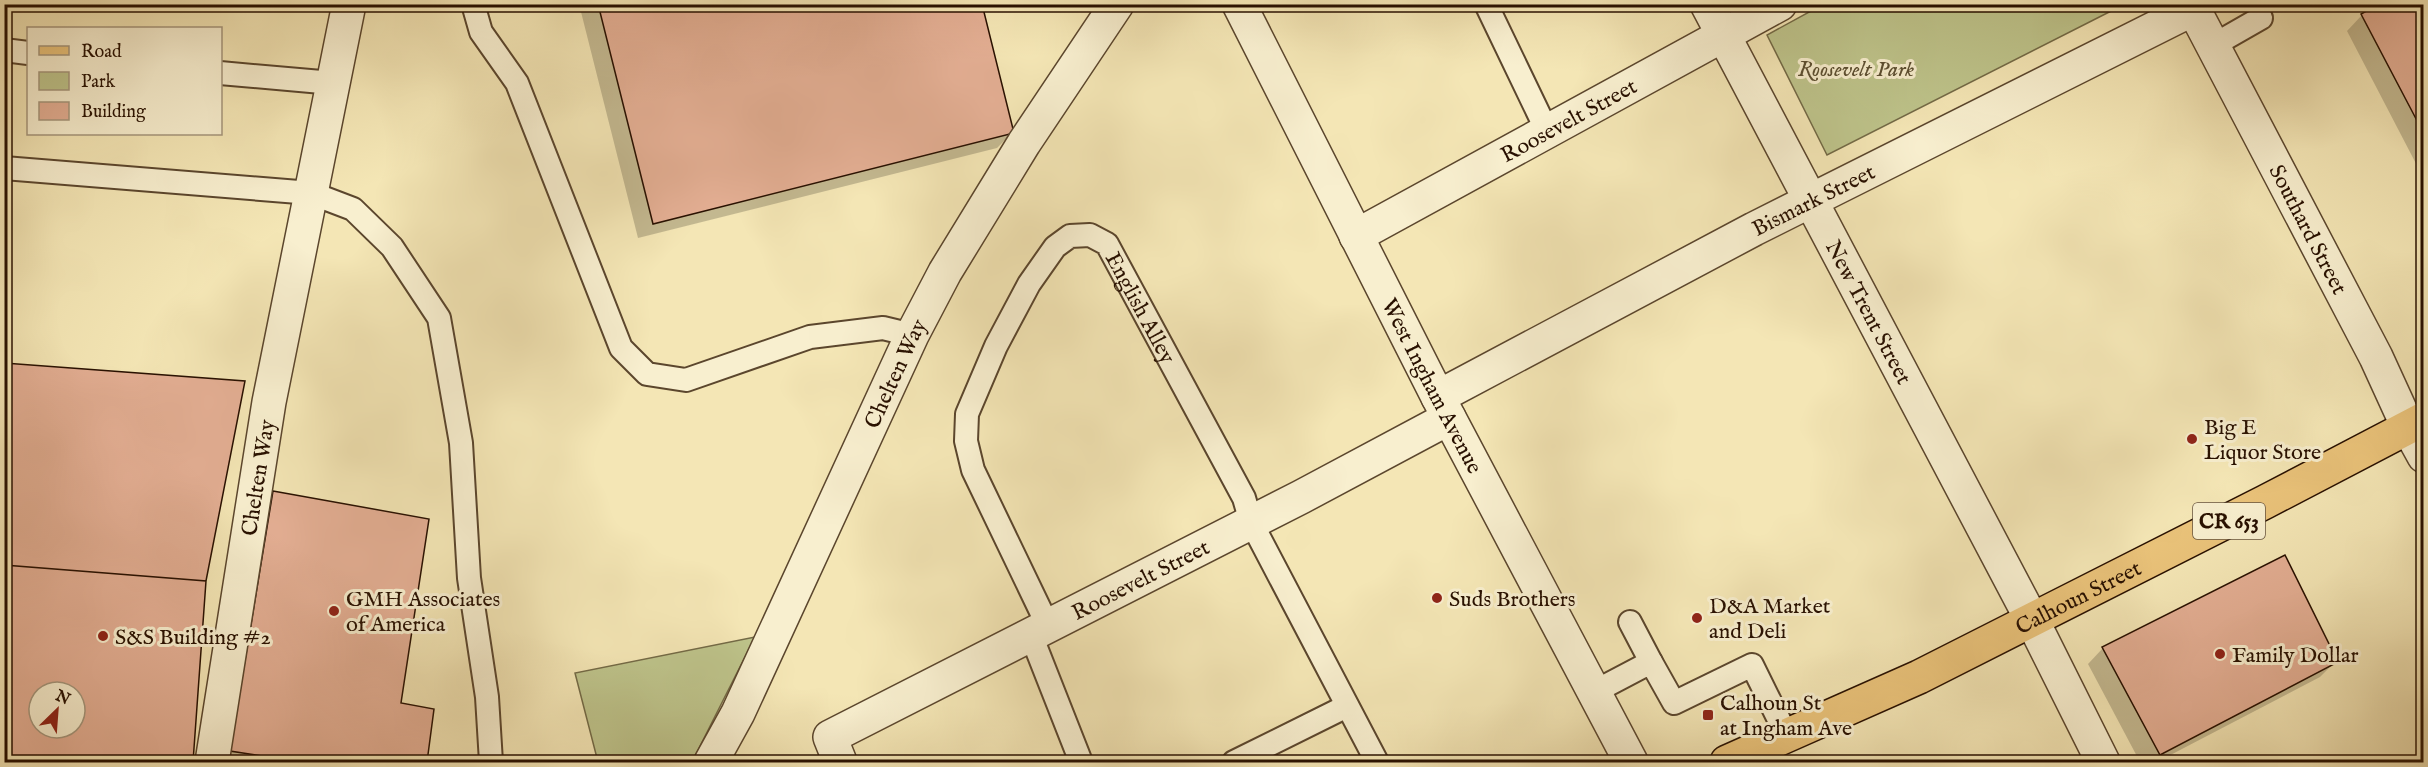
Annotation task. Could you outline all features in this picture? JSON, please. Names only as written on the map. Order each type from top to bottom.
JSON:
[{"type":"main road","name":"Calhoun Street","points":[[1727,762],[1919,677],[2416,423]]},
{"type":"street","name":"Chelten Way","points":[[212,762],[269,402],[349,4]]},
{"type":"street","name":"Chelten Way","points":[[711,762],[743,702],[912,335],[945,272],[1024,143],[1117,4]]},
{"type":"street","name":"West Ingham Avenue","points":[[1239,4],[1444,407],[1631,762]]},
{"type":"street","name":"New Trent Street","points":[[1707,4],[2032,620],[2103,762]]},
{"type":"street","name":"Roosevelt Street","points":[[1356,236],[1780,4]]},
{"type":"street","name":"Southard Street","points":[[2192,7],[2376,357],[2416,423],[2424,456]]},
{"type":"street","name":"Bismark Street","points":[[1444,407],[1810,201],[2192,7]]},
{"type":"street","name":"Roosevelt Street","points":[[835,750],[1040,630],[1251,522],[1444,407]]},
{"type":"lane","points":[[473,4],[481,32],[517,83],[621,348],[647,374],[686,380],[810,338],[883,328],[912,335]]},
{"type":"lane","points":[[1486,4],[1547,131]]},
{"type":"lane","points":[[2212,46],[2261,18]]},
{"type":"lane","points":[[4,50],[27,53]]},
{"type":"lane","points":[[222,73],[333,83]]},
{"type":"lane","points":[[4,168],[311,193],[353,209],[392,247],[439,318],[461,443],[469,578],[487,697],[491,762]]},
{"type":"lane","name":"English Alley","points":[[1081,762],[1040,630],[973,470],[966,441],[968,414],[996,346],[1029,284],[1055,247],[1070,236],[1090,234],[1107,244],[1244,498],[1251,522],[1377,762]]},
{"type":"lane","points":[[1630,622],[1674,704],[1752,665],[1787,736]]},
{"type":"lane","points":[[1594,692],[1652,662]]},
{"type":"lane","points":[[1233,762],[1347,706]]},
{"type":"green space","name":"Roosevelt Park","points":[[1822,5],[2123,5],[1827,155],[1767,35]]},
{"type":"green space","points":[[755,637],[692,762],[598,762],[575,673]]},
{"type":"building","points":[[598,4],[982,4],[1014,133],[653,224]]},
{"type":"building","points":[[2379,4],[2424,4],[2424,134],[2361,14]]},
{"type":"building","points":[[4,363],[245,381],[206,581],[4,565]]},
{"type":"building","name":"GMH Associates of America","points":[[273,491],[429,519],[401,703],[434,709],[427,762],[301,762],[230,751]]},
{"type":"building","name":"Family Dollar","points":[[2285,555],[2338,662],[2160,755],[2102,647]]},
{"type":"building","name":"S&S Building #2","points":[[4,565],[206,581],[193,762],[4,762]]},
{"type":"place","name":"Big E Liquor Store","points":[[2192,439]]},
{"type":"place","name":"Suds Brothers","points":[[1437,598]]},
{"type":"place","name":"GMH Associates of America","points":[[334,611]]},
{"type":"place","name":"D&A Market and Deli","points":[[1697,618]]},
{"type":"place","name":"S&S Building #2","points":[[103,636]]},
{"type":"place","name":"Family Dollar","points":[[2220,654]]},
{"type":"place","name":"Calhoun St at Ingham Ave","points":[[1708,715]]}]
